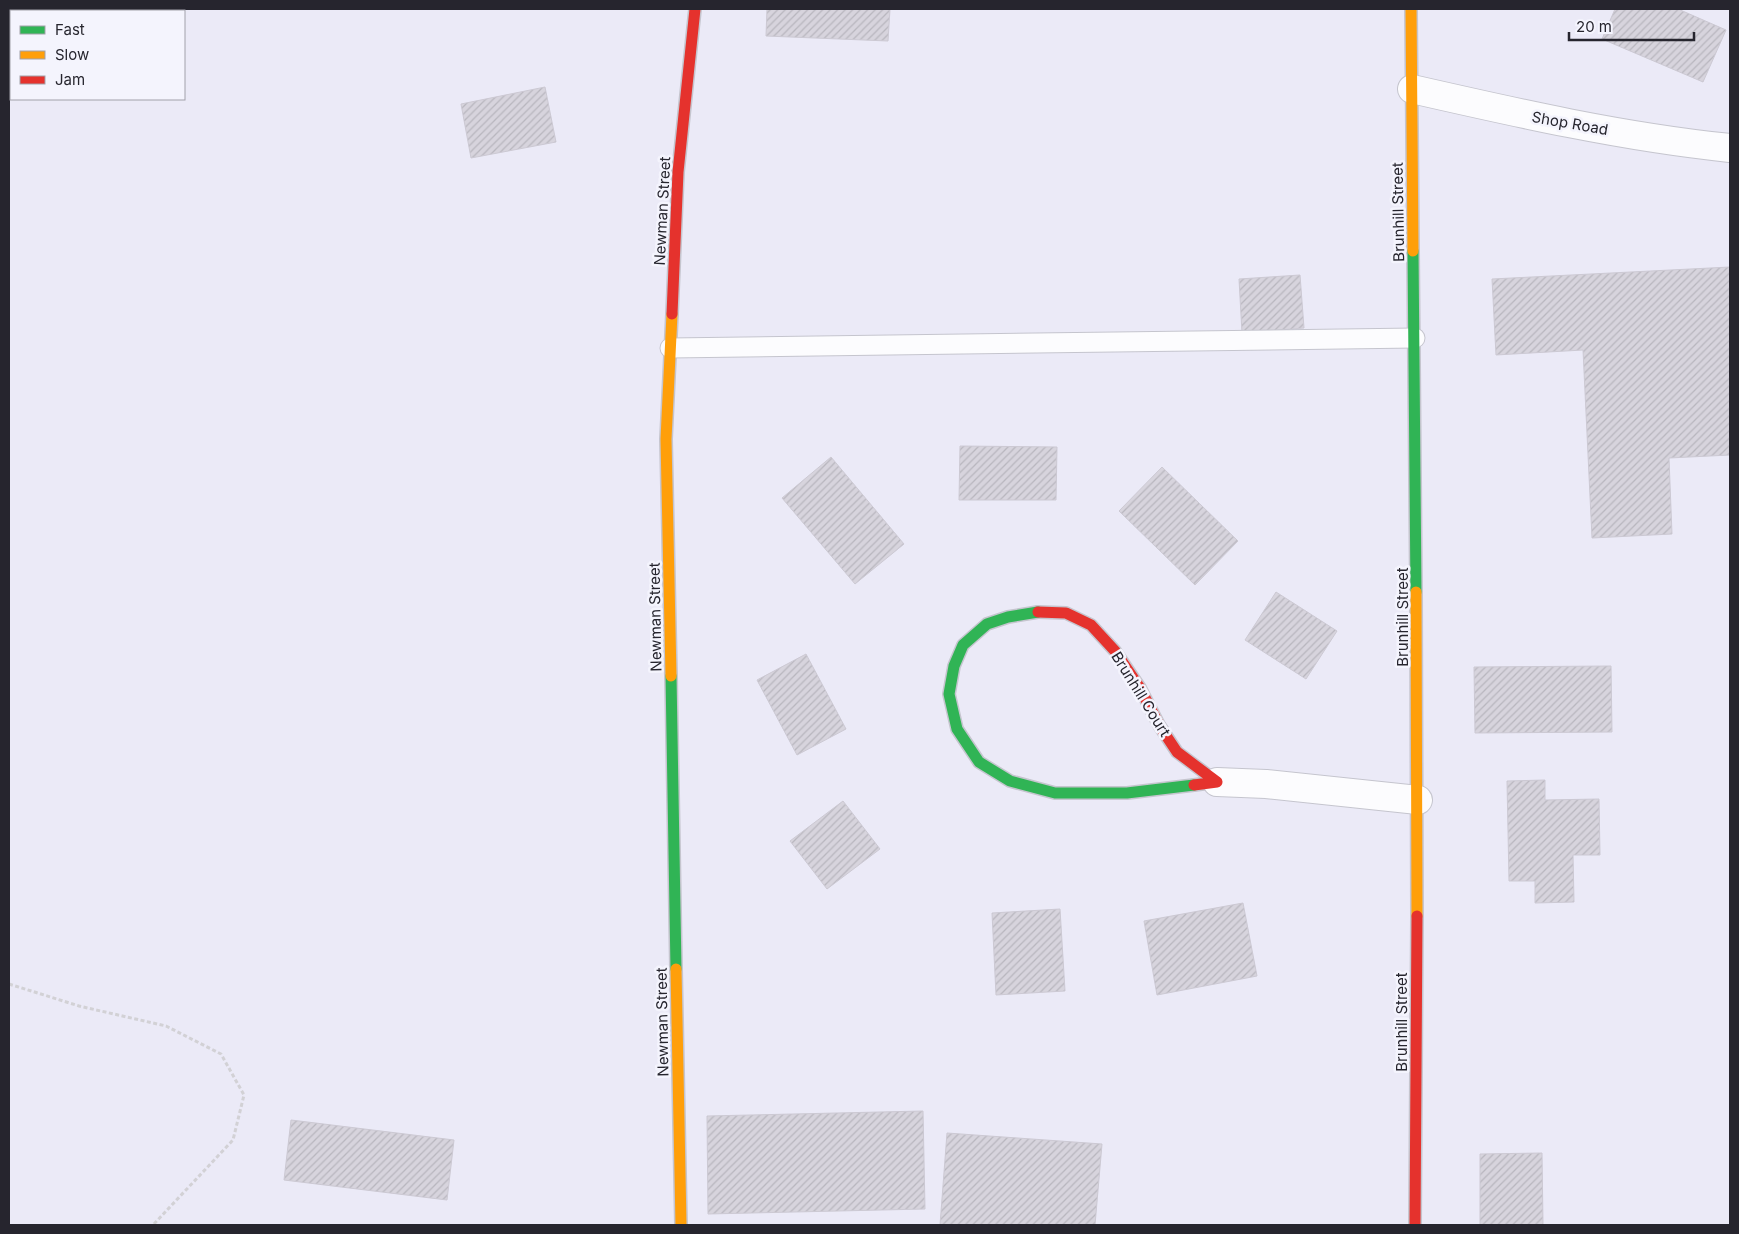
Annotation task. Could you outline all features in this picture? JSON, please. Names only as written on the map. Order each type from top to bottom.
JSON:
[{"type":"street","name":"Newman Street","points":[[681,1225],[666,439],[678,172],[695,9]]},
{"type":"street","name":"Brunhill Street","points":[[1411,9],[1418,800],[1415,1225]]},
{"type":"street","name":"Shop Road","points":[[1412,89],[1515,113],[1679,143],[1730,148]]},
{"type":"street","name":"Brunhill Court","points":[[1217,782],[1177,752],[1159,725],[1140,688],[1115,651],[1091,626],[1066,613],[1031,613],[1008,617],[987,624],[963,645],[954,666],[949,694],[957,729],[979,762],[1010,781],[1055,793],[1127,792],[1217,782],[1266,784],[1418,800]]},
{"type":"lane","points":[[670,348],[1414,338]]},
{"type":"path","points":[[9,984],[79,1006],[166,1026],[221,1054],[244,1095],[232,1140],[153,1225]]},
{"type":"building","points":[[767,9],[890,9],[888,41],[766,36]]},
{"type":"building","points":[[1615,9],[1678,9],[1726,30],[1703,82],[1602,39]]},
{"type":"building","points":[[545,87],[556,142],[471,158],[461,104]]},
{"type":"building","points":[[1730,267],[1730,455],[1669,458],[1672,534],[1592,538],[1583,350],[1496,355],[1492,279]]},
{"type":"building","points":[[1300,275],[1304,328],[1242,333],[1239,279]]},
{"type":"building","points":[[960,446],[1057,447],[1056,500],[959,500]]},
{"type":"building","points":[[831,457],[904,544],[855,584],[782,498]]},
{"type":"building","points":[[1162,467],[1238,541],[1195,585],[1119,511]]},
{"type":"building","points":[[1276,592],[1337,631],[1306,679],[1245,640]]},
{"type":"building","points":[[806,654],[846,729],[797,755],[757,680]]},
{"type":"building","points":[[1611,666],[1612,732],[1475,733],[1474,667]]},
{"type":"building","points":[[1545,780],[1545,800],[1599,799],[1600,855],[1573,855],[1574,902],[1535,903],[1535,881],[1509,881],[1507,781]]},
{"type":"building","points":[[843,801],[880,849],[827,889],[790,841]]},
{"type":"building","points":[[1243,903],[1257,976],[1157,995],[1144,921]]},
{"type":"building","points":[[1060,909],[1065,991],[996,995],[992,913]]},
{"type":"building","points":[[923,1111],[925,1209],[708,1214],[707,1116]]},
{"type":"building","points":[[291,1120],[454,1140],[447,1200],[284,1180]]},
{"type":"building","points":[[947,1133],[1102,1144],[1095,1225],[940,1225]]},
{"type":"building","points":[[1542,1153],[1543,1225],[1480,1225],[1480,1154]]},
{"type":"traffic: fast","points":[[1413,251],[1416,592]]},
{"type":"traffic: fast","points":[[1038,612],[1008,617],[987,624],[963,645],[954,666],[949,694],[957,729],[979,762],[1010,781],[1055,793],[1127,793],[1194,785]]},
{"type":"traffic: fast","points":[[671,676],[676,969]]},
{"type":"traffic: slow","points":[[1411,9],[1413,251]]},
{"type":"traffic: slow","points":[[671,676],[666,439],[672,314]]},
{"type":"traffic: slow","points":[[1416,592],[1417,916]]},
{"type":"traffic: slow","points":[[676,969],[681,1225]]},
{"type":"traffic: jam","points":[[672,314],[678,172],[695,9]]},
{"type":"traffic: jam","points":[[1038,612],[1066,613],[1091,625],[1115,651],[1140,688],[1159,725],[1177,752],[1217,782],[1194,785]]},
{"type":"traffic: jam","points":[[1415,1225],[1417,916]]}]
